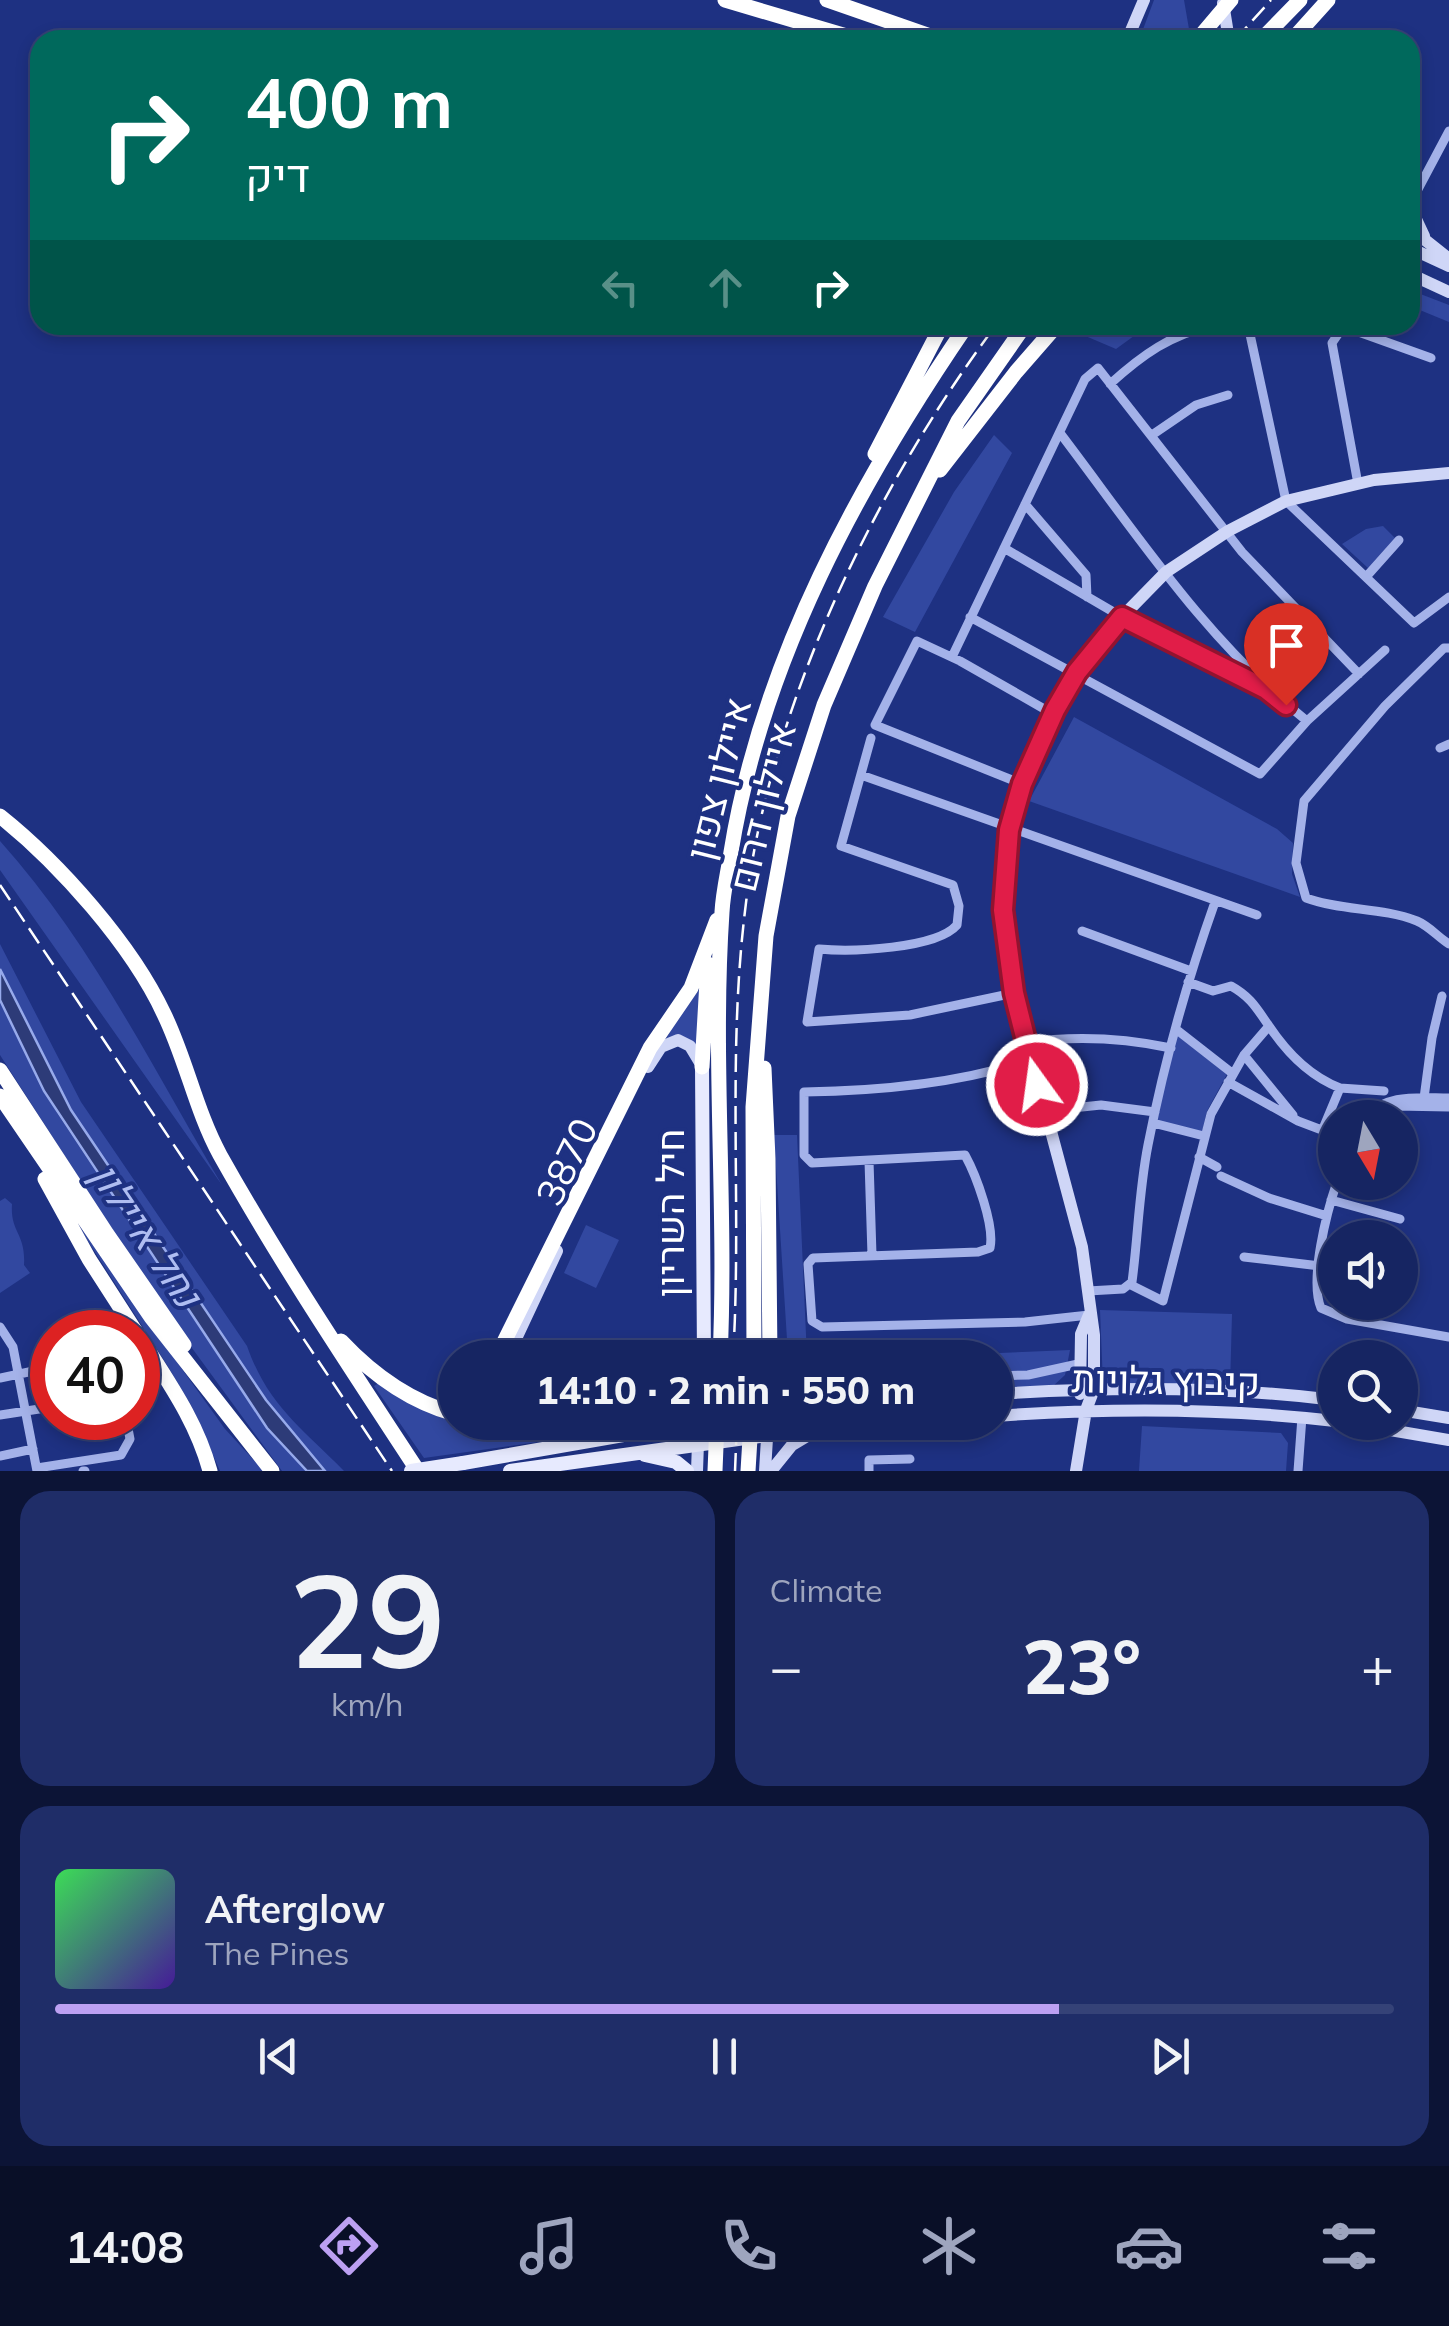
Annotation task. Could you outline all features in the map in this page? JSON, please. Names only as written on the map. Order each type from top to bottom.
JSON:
[{"type":"highway","points":[[725,0],[826,30]]},
{"type":"highway","points":[[827,0],[917,30]]},
{"type":"highway","points":[[1206,30],[1231,0]]},
{"type":"highway","points":[[1271,30],[1300,0]]},
{"type":"highway","points":[[1301,30],[1328,0]]},
{"type":"highway","points":[[836,544],[886,429],[937,335]]},
{"type":"highway","name":"איילון צפון","points":[[720,1340],[718,1052],[722,907],[737,815],[765,716],[805,610],[836,544],[901,426],[960,335]]},
{"type":"highway","name":"איילון דרום","points":[[754,1340],[754,1107],[760,1025],[770,910],[799,779],[838,669],[958,420],[1018,335]]},
{"type":"highway","points":[[920,498],[1048,335]]},
{"type":"highway","points":[[0,816],[76,889],[114,936],[162,1010],[218,1151],[293,1278],[424,1470]]},
{"type":"highway","points":[[702,1067],[706,977],[722,907]]},
{"type":"highway","points":[[505,1340],[650,1048],[691,988],[722,907]]},
{"type":"highway","points":[[760,1025],[767,1101],[771,1340]]},
{"type":"highway","points":[[0,1070],[187,1350],[226,1416]]},
{"type":"highway","points":[[0,1096],[125,1281],[272,1471]]},
{"type":"highway","points":[[0,1096],[89,1259],[122,1310]]},
{"type":"highway","points":[[293,1278],[355,1355],[398,1389],[438,1409]]},
{"type":"highway","points":[[160,1369],[200,1436],[210,1471]]},
{"type":"highway","points":[[715,1471],[717,1440]]},
{"type":"highway","points":[[748,1471],[750,1440]]},
{"type":"main road","name":"חיל השריון","points":[[702,1067],[704,1340]]},
{"type":"main road","points":[[424,1470],[595,1440]]},
{"type":"main road","points":[[510,1471],[713,1440]]},
{"type":"main road","points":[[619,1455],[667,1459],[687,1471]]},
{"type":"street","points":[[1131,30],[1144,0]]},
{"type":"street","points":[[1222,0],[1226,30]]},
{"type":"street","points":[[1420,184],[1449,131]]},
{"type":"street","points":[[1420,227],[1426,239]]},
{"type":"street","points":[[1420,235],[1449,262]]},
{"type":"street","points":[[1420,252],[1449,262]]},
{"type":"street","points":[[1420,279],[1449,292]]},
{"type":"street","points":[[1110,384],[1145,353],[1183,335]]},
{"type":"street","points":[[1250,335],[1286,501],[1414,623],[1449,597]]},
{"type":"street","points":[[1336,335],[1332,343],[1358,484]]},
{"type":"street","points":[[1366,335],[1431,358]]},
{"type":"street","points":[[952,657],[1085,379],[1098,368],[1242,552],[1359,674]]},
{"type":"street","points":[[1152,435],[1196,405],[1228,395]]},
{"type":"street","points":[[1060,432],[1223,644],[1266,689],[1307,722]]},
{"type":"street","points":[[1076,1471],[1086,1410],[1094,1389],[1094,1334],[1082,1248],[1014,993],[1003,910],[1009,830],[1022,784],[1053,714],[1077,672],[1166,572],[1228,531],[1286,501],[1404,475],[1449,473]]},
{"type":"street","points":[[1025,504],[1086,576],[1087,597]]},
{"type":"street","points":[[1366,577],[1399,540]]},
{"type":"street","points":[[1004,548],[1122,617],[1266,689]]},
{"type":"street","points":[[970,617],[1260,774],[1307,722],[1385,650]]},
{"type":"street","points":[[1022,784],[875,725],[917,641],[1053,714]]},
{"type":"street","points":[[1212,662],[1223,644]]},
{"type":"street","points":[[1446,648],[1385,706],[1304,801],[1296,862],[1306,898],[1328,906],[1418,921],[1449,944]]},
{"type":"street","points":[[871,738],[840,846],[954,886],[959,906],[957,925],[941,936],[888,947],[819,949],[807,1022],[910,1016],[1014,993]]},
{"type":"street","points":[[861,775],[1257,915]]},
{"type":"street","points":[[1131,1286],[1154,1117],[1191,971],[1215,902]]},
{"type":"street","points":[[1082,932],[1191,971]]},
{"type":"street","points":[[1188,982],[1213,991],[1231,986],[1245,994],[1312,1074],[1340,1088],[1384,1091]]},
{"type":"street","points":[[1424,1098],[1442,996]]},
{"type":"street","points":[[1088,1291],[1131,1286],[1162,1301],[1210,1114],[1244,1055],[1269,1026]]},
{"type":"street","points":[[1176,1030],[1230,1077],[1298,1121],[1318,1128]]},
{"type":"street","points":[[1026,1042],[1082,1037],[1170,1048]]},
{"type":"street","name":"3870","points":[[516,1340],[653,1057],[666,1043],[678,1040],[690,1046],[702,1067]]},
{"type":"street","points":[[1244,1055],[1298,1121]]},
{"type":"street","points":[[1030,1060],[925,1084],[804,1092],[804,1154],[812,1163],[962,1154],[968,1157],[990,1226],[990,1248],[978,1252],[813,1258],[808,1264],[812,1320],[822,1327],[1025,1322],[1090,1315]]},
{"type":"street","points":[[1335,1100],[1340,1088]]},
{"type":"street","points":[[1404,1100],[1449,1098]]},
{"type":"street","points":[[1044,1110],[1101,1105],[1154,1117],[1204,1136]]},
{"type":"street","points":[[1418,1106],[1449,1107]]},
{"type":"street","points":[[1199,1157],[1268,1198],[1327,1216]]},
{"type":"street","points":[[869,1161],[872,1255]]},
{"type":"street","points":[[1326,1220],[1331,1200],[1400,1219]]},
{"type":"street","points":[[1244,1258],[1318,1266]]},
{"type":"street","points":[[1086,1410],[1078,1389],[1078,1360],[1082,1328],[1090,1315]]},
{"type":"street","points":[[1353,1320],[1449,1337]]},
{"type":"street","points":[[0,1326],[13,1347],[20,1374],[37,1469],[85,1468],[121,1455],[129,1440]]},
{"type":"street","points":[[0,1349],[13,1347]]},
{"type":"street","points":[[1013,1375],[1078,1360]]},
{"type":"street","points":[[1050,1390],[1071,1378],[1078,1360]]},
{"type":"street","points":[[0,1378],[30,1372]]},
{"type":"street","name":"קיבוץ גלויות","points":[[1013,1393],[1094,1389],[1318,1398]]},
{"type":"street","points":[[0,1415],[30,1410]]},
{"type":"street","name":"קיבוץ גלויות","points":[[1013,1415],[1086,1410],[1318,1420]]},
{"type":"street","points":[[1418,1413],[1449,1418]]},
{"type":"street","points":[[1298,1471],[1302,1418]]},
{"type":"street","points":[[1418,1435],[1449,1440]]},
{"type":"street","points":[[768,1440],[768,1471]]},
{"type":"street","points":[[768,1471],[798,1440]]},
{"type":"street","points":[[697,1471],[698,1443]]},
{"type":"street","points":[[0,1456],[32,1449]]},
{"type":"street","points":[[869,1471],[869,1460],[910,1459]]},
{"type":"shaded area","points":[[1154,0],[1184,0],[1188,30],[1143,30]]},
{"type":"shaded area","points":[[1420,294],[1449,305],[1449,322],[1420,310]]},
{"type":"shaded area","points":[[1083,335],[1135,335],[1116,349]]},
{"type":"shaded area","points":[[994,435],[1012,453],[915,632],[883,617],[954,492]]},
{"type":"shaded area","points":[[1383,526],[1395,538],[1368,568],[1342,544],[1366,529]]},
{"type":"shaded area","points":[[1074,717],[1277,829],[1293,843],[1292,874],[1300,897],[1029,801]]},
{"type":"shaded area","points":[[0,841],[33,880],[92,964],[222,1185],[0,870]]},
{"type":"shaded area","points":[[0,944],[81,1102],[247,1346],[265,1385],[288,1415],[344,1471],[325,1471],[266,1400],[71,1110],[0,969]]},
{"type":"shaded area","points":[[699,990],[699,1049],[666,1039],[677,1018]]},
{"type":"shaded area","points":[[0,1000],[57,1113],[267,1428],[307,1471],[282,1471],[159,1303],[0,1055]]},
{"type":"shaded area","points":[[1177,1035],[1227,1074],[1207,1111],[1202,1132],[1155,1122]]},
{"type":"shaded area","points":[[774,1135],[797,1135],[806,1340],[787,1340]]},
{"type":"shaded area","points":[[5,1198],[12,1204],[24,1265],[30,1273],[0,1293],[0,1201]]},
{"type":"shaded area","points":[[70,1213],[140,1310],[132,1310]]},
{"type":"shaded area","points":[[586,1225],[619,1240],[596,1288],[564,1273]]},
{"type":"shaded area","points":[[1100,1310],[1232,1314],[1230,1387],[1103,1384]]},
{"type":"shaded area","points":[[160,1338],[225,1429],[264,1471],[220,1471],[192,1407],[160,1354]]},
{"type":"shaded area","points":[[1070,1350],[1065,1375],[1052,1387],[1013,1388],[1013,1352]]},
{"type":"shaded area","points":[[379,1383],[438,1411],[438,1440],[552,1440],[424,1458],[374,1386]]},
{"type":"shaded area","points":[[1142,1426],[1281,1433],[1288,1443],[1286,1471],[1139,1471]]},
{"type":"water","name":"נחל איילון","points":[[0,969],[71,1110],[266,1400],[325,1471],[307,1471],[267,1428],[44,1091],[0,1000]]},
{"type":"railway","points":[[1244,30],[1271,0]]},
{"type":"railway","points":[[734,1340],[737,1022],[745,911],[757,834],[777,757],[834,603],[909,456],[989,335]]},
{"type":"railway","points":[[0,885],[392,1471]]},
{"type":"railway","points":[[735,1471],[736,1440]]},
{"type":"route","points":[[1037,1085],[1014,993],[1003,910],[1009,830],[1022,784],[1053,714],[1077,672],[1122,617],[1266,689],[1286,705]]}]
